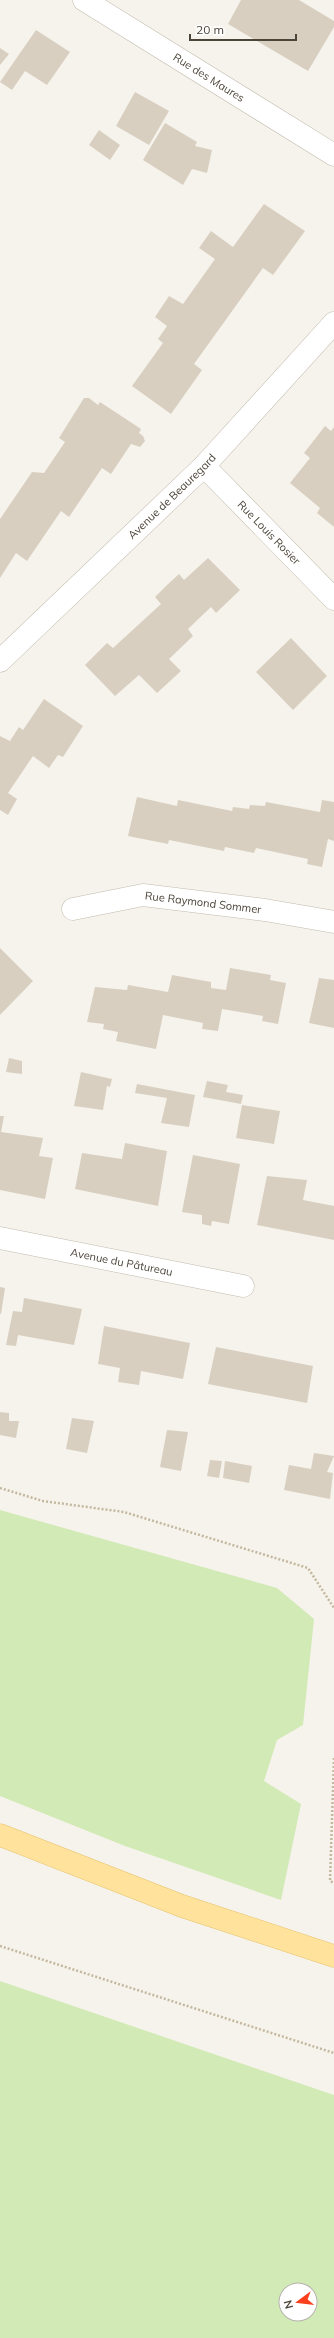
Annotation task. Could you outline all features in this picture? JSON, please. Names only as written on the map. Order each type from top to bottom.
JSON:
[{"type":"main road","points":[[0,1835],[182,1906],[334,1956]]},
{"type":"street","name":"Rue des Maures","points":[[84,0],[334,155]]},
{"type":"street","name":"Avenue de Beauregard","points":[[0,661],[204,466],[334,323]]},
{"type":"street","name":"Rue Louis Rosier","points":[[204,466],[334,599]]},
{"type":"street","name":"Rue Raymond Sommer","points":[[73,909],[143,895],[265,910],[334,922]]},
{"type":"street","name":"Avenue du Pâtureau","points":[[0,1238],[243,1286]]},
{"type":"path","points":[[0,1488],[44,1501],[124,1512],[308,1568],[334,1608]]},
{"type":"path","points":[[334,1758],[330,1881],[334,1883]]},
{"type":"path","points":[[0,1946],[334,2053]]},
{"type":"green space","points":[[0,1510],[277,1588],[314,1619],[303,1725],[277,1740],[264,1781],[301,1804],[281,1900],[125,1846],[0,1796]]},
{"type":"green space","points":[[0,1981],[334,2095],[334,2338],[0,2338]]},
{"type":"building","points":[[241,0],[299,0],[334,21],[334,27],[308,71],[228,24]]},
{"type":"building","points":[[36,30],[70,52],[47,85],[25,71],[12,90],[0,82]]},
{"type":"building","points":[[0,48],[9,54],[0,65]]},
{"type":"building","points":[[135,92],[169,111],[149,145],[116,126]]},
{"type":"building","points":[[165,123],[197,142],[195,146],[212,150],[207,173],[192,169],[183,185],[143,160]]},
{"type":"building","points":[[99,130],[120,145],[110,160],[89,145]]},
{"type":"building","points":[[264,204],[305,231],[273,275],[263,268],[194,364],[202,370],[171,414],[132,386],[163,343],[158,339],[167,326],[155,317],[169,296],[183,304],[215,259],[199,248],[211,231],[233,247]]},
{"type":"building","points":[[84,398],[89,398],[98,405],[100,402],[141,429],[139,433],[143,436],[145,441],[140,447],[131,444],[111,474],[102,468],[69,517],[61,511],[27,561],[16,553],[0,578],[0,519],[32,472],[44,473],[65,442],[59,438]]},
{"type":"building","points":[[325,426],[331,431],[334,427],[334,527],[317,513],[320,508],[290,483],[310,458],[304,453]]},
{"type":"building","points":[[208,558],[240,590],[216,613],[211,607],[188,629],[193,636],[169,659],[181,671],[157,693],[139,675],[115,696],[85,665],[107,643],[113,648],[161,604],[155,597],[179,574],[184,580]]},
{"type":"building","points":[[291,638],[327,676],[293,710],[256,672]]},
{"type":"building","points":[[44,699],[83,726],[63,757],[58,755],[49,768],[33,756],[8,793],[17,799],[8,815],[0,810],[0,736],[10,741],[19,727],[23,730]]},
{"type":"building","points":[[137,797],[177,806],[178,800],[232,811],[233,807],[249,809],[250,805],[265,806],[266,802],[320,812],[322,800],[334,802],[334,841],[328,839],[322,867],[307,864],[308,859],[256,848],[254,853],[225,847],[224,851],[169,840],[168,844],[128,836]]},
{"type":"building","points":[[0,948],[33,981],[0,1015]]},
{"type":"building","points":[[230,968],[271,975],[270,980],[286,983],[278,1024],[262,1021],[263,1016],[222,1009],[218,1031],[202,1029],[203,1023],[163,1015],[156,1049],[116,1041],[118,1032],[103,1029],[104,1024],[87,1022],[95,987],[127,990],[128,985],[168,992],[172,975],[211,982],[211,988],[226,990]]},
{"type":"building","points":[[319,978],[334,980],[334,1028],[309,1023]]},
{"type":"building","points":[[9,1058],[22,1061],[22,1074],[6,1072]]},
{"type":"building","points":[[81,1072],[112,1079],[110,1087],[107,1086],[103,1110],[74,1106]]},
{"type":"building","points":[[207,1081],[228,1085],[226,1092],[243,1095],[241,1104],[203,1097]]},
{"type":"building","points":[[137,1084],[195,1095],[189,1127],[161,1123],[167,1098],[135,1093]]},
{"type":"building","points":[[242,1105],[280,1111],[274,1144],[236,1138]]},
{"type":"building","points":[[0,1116],[4,1116],[1,1132],[43,1138],[39,1156],[53,1158],[45,1199],[0,1190]]},
{"type":"building","points":[[125,1143],[167,1151],[158,1206],[75,1189],[82,1153],[122,1159]]},
{"type":"building","points":[[193,1155],[240,1164],[229,1224],[212,1221],[211,1226],[202,1224],[202,1215],[182,1212]]},
{"type":"building","points":[[267,1176],[307,1180],[303,1200],[334,1206],[334,1240],[257,1225]]},
{"type":"building","points":[[0,1287],[5,1288],[1,1314],[0,1314]]},
{"type":"building","points":[[24,1298],[82,1309],[74,1345],[18,1335],[16,1346],[6,1345],[13,1311],[22,1312]]},
{"type":"building","points":[[104,1326],[190,1343],[183,1379],[141,1371],[139,1385],[118,1382],[120,1368],[98,1364]]},
{"type":"building","points":[[216,1347],[313,1366],[307,1403],[208,1384]]},
{"type":"building","points":[[0,1412],[9,1413],[9,1421],[19,1421],[16,1438],[0,1435]]},
{"type":"building","points":[[72,1418],[94,1421],[87,1453],[66,1449]]},
{"type":"building","points":[[167,1430],[188,1432],[181,1471],[160,1467]]},
{"type":"building","points":[[314,1453],[334,1456],[327,1472],[333,1473],[330,1499],[284,1490],[289,1465],[311,1469]]},
{"type":"building","points":[[210,1460],[222,1461],[219,1478],[207,1476]]},
{"type":"building","points":[[225,1461],[252,1466],[249,1483],[223,1478]]}]
